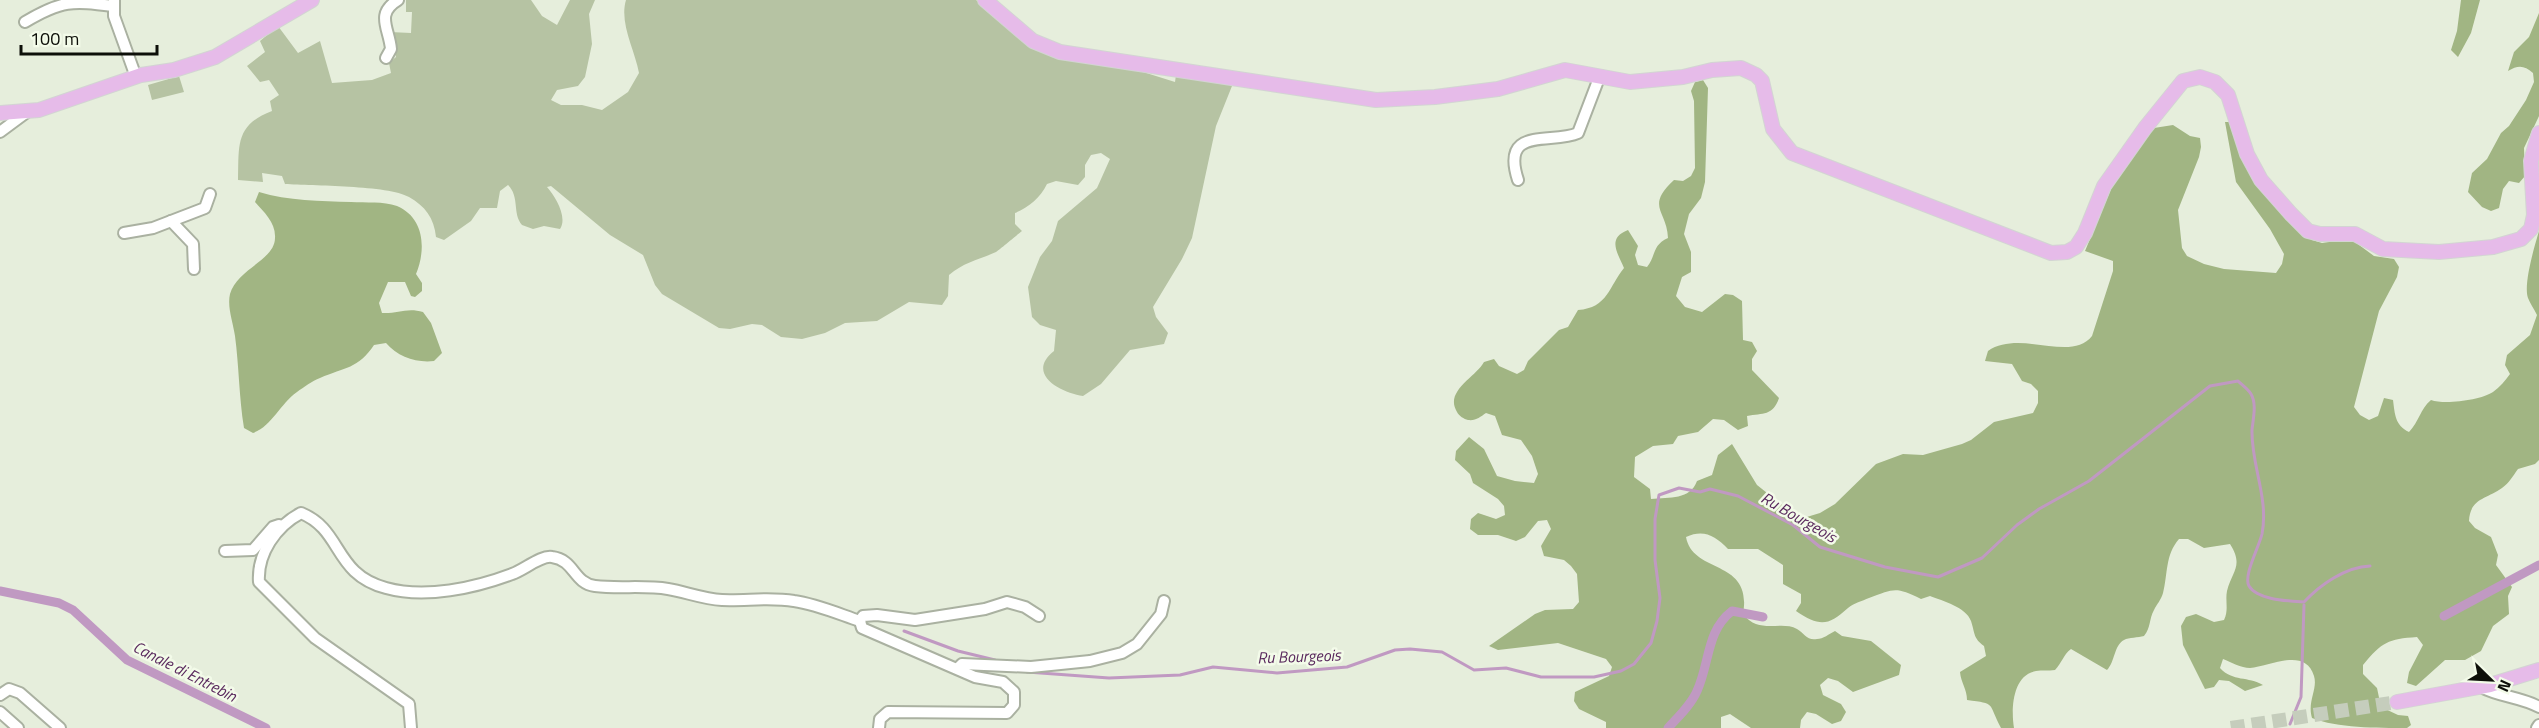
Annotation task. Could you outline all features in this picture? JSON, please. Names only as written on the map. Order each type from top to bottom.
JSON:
[{"type":"main road","points":[[0,113],[27,112],[136,77],[174,70],[214,57],[312,0]]},
{"type":"main road","points":[[985,0],[1033,41],[1060,52],[1376,100],[1435,98],[1498,89],[1565,70],[1630,82],[1683,77],[1712,70],[1748,70],[1762,81],[1773,129],[1792,153],[2051,253],[2067,252],[2076,247],[2085,233],[2104,186],[2145,128],[2183,81],[2200,77],[2215,82],[2228,95],[2247,154],[2261,180],[2308,231],[2320,234],[2355,234],[2383,249],[2439,252],[2493,248],[2522,239],[2531,230],[2534,215],[2532,161],[2539,133]]},
{"type":"main road","points":[[2397,702],[2481,687],[2539,670]]},
{"type":"street","points":[[386,58],[391,49],[385,11],[387,6],[398,0]]},
{"type":"street","points":[[25,22],[54,5],[69,2],[113,3],[136,77]]},
{"type":"street","points":[[1518,180],[1514,168],[1521,144],[1530,138],[1570,137],[1578,133],[1599,78]]},
{"type":"street","points":[[0,132],[27,112]]},
{"type":"street","points":[[124,233],[153,228],[205,208],[210,194]]},
{"type":"street","points":[[171,221],[193,244],[194,269]]},
{"type":"street","points":[[225,551],[253,550],[273,527],[301,513],[314,519],[352,571],[375,584],[396,591],[447,590],[509,575],[529,567],[540,558],[551,556],[566,562],[581,582],[595,586],[667,589],[723,600],[770,598],[797,601],[860,621]]},
{"type":"street","points":[[283,524],[258,566],[259,582],[315,638],[409,704],[411,728]]},
{"type":"street","points":[[958,668],[962,664],[1031,667],[1090,661],[1122,653],[1137,644],[1161,614],[1164,601]]},
{"type":"street","points":[[879,728],[880,719],[888,712],[1007,713],[1014,705],[1014,692],[1003,682],[985,680],[862,628],[860,621],[863,616],[869,614],[903,620],[938,618],[1007,602],[1025,607],[1039,616]]},
{"type":"street","points":[[2481,687],[2497,695],[2538,706]]},
{"type":"street","points":[[0,695],[9,689],[20,693],[60,728]]},
{"type":"street","points":[[0,712],[18,728]]},
{"type":"green space","points":[[406,0],[531,0],[542,16],[557,25],[570,0],[595,0],[589,14],[592,44],[585,77],[578,86],[557,90],[551,100],[561,105],[582,105],[602,110],[628,92],[639,73],[626,27],[624,9],[626,0],[976,0],[1036,50],[1060,57],[1124,66],[1175,82],[1176,75],[1226,82],[1232,86],[1216,126],[1192,238],[1153,307],[1156,317],[1168,333],[1164,344],[1130,350],[1101,384],[1083,396],[1057,387],[1045,375],[1043,367],[1046,359],[1054,351],[1056,330],[1040,325],[1032,317],[1028,287],[1040,257],[1052,241],[1058,221],[1097,188],[1110,159],[1101,153],[1091,155],[1085,165],[1085,177],[1078,185],[1056,181],[1047,184],[1034,201],[1015,213],[1015,224],[1022,231],[1000,249],[966,264],[949,275],[948,296],[942,305],[909,302],[877,321],[845,323],[825,333],[802,339],[781,337],[762,325],[719,328],[662,294],[655,285],[643,255],[610,235],[551,186],[547,187],[562,213],[560,229],[544,226],[533,229],[522,225],[517,215],[514,195],[508,185],[500,191],[497,208],[480,208],[471,221],[444,240],[436,237],[431,218],[420,204],[399,193],[368,188],[285,184],[282,176],[262,173],[263,182],[238,180],[241,138],[251,123],[272,111],[270,101],[279,95],[269,80],[260,82],[247,66],[265,52],[260,41],[278,26],[298,53],[320,41],[332,83],[372,80],[391,73],[389,63],[396,57],[390,32],[411,33],[412,12],[406,12]]},
{"type":"green space","points":[[2461,0],[2480,0],[2471,33],[2458,57],[2451,50],[2457,31]]},
{"type":"green space","points":[[2539,13],[2539,116],[2524,148],[2525,176],[2519,183],[2509,181],[2503,189],[2499,208],[2491,211],[2482,207],[2468,192],[2472,173],[2487,159],[2501,133],[2509,126],[2526,100],[2534,82],[2533,73],[2527,68],[2518,67],[2508,71],[2514,52],[2529,37]]},
{"type":"green space","points":[[179,76],[184,92],[152,100],[148,85]]},
{"type":"green space","points":[[1703,80],[1708,88],[1705,182],[1701,198],[1689,214],[1684,234],[1691,252],[1691,272],[1682,277],[1676,296],[1685,307],[1702,312],[1725,294],[1733,295],[1742,301],[1743,340],[1752,342],[1757,351],[1752,359],[1752,370],[1779,398],[1770,411],[1747,416],[1748,426],[1738,430],[1724,420],[1713,419],[1698,432],[1678,436],[1673,444],[1653,446],[1635,457],[1634,477],[1650,489],[1651,499],[1684,495],[1690,492],[1697,481],[1712,475],[1718,455],[1732,444],[1757,485],[1800,519],[1820,513],[1835,504],[1876,464],[1903,454],[1923,455],[1962,444],[1971,440],[1994,422],[2033,413],[2038,403],[2038,391],[2031,384],[2022,381],[2012,364],[1985,361],[1988,351],[2001,345],[2015,343],[2071,347],[2083,343],[2092,336],[2113,271],[2113,261],[2085,251],[2116,177],[2154,128],[2173,125],[2190,136],[2200,138],[2199,157],[2178,210],[2182,248],[2187,256],[2204,264],[2224,269],[2276,273],[2282,264],[2284,254],[2270,229],[2236,182],[2225,122],[2231,122],[2239,143],[2312,240],[2322,243],[2351,239],[2374,256],[2394,259],[2399,267],[2397,277],[2379,311],[2354,407],[2360,415],[2369,420],[2378,416],[2384,398],[2393,400],[2398,423],[2409,432],[2424,407],[2431,400],[2454,402],[2472,399],[2493,392],[2502,384],[2510,374],[2505,365],[2507,355],[2530,335],[2537,315],[2528,298],[2527,284],[2539,231],[2539,460],[2535,464],[2518,469],[2504,486],[2476,503],[2470,513],[2469,521],[2475,528],[2491,537],[2498,555],[2496,565],[2512,587],[2508,596],[2509,614],[2493,626],[2481,651],[2465,660],[2445,660],[2416,686],[2407,683],[2409,672],[2423,645],[2417,637],[2386,643],[2370,657],[2363,665],[2363,674],[2377,688],[2381,707],[2398,715],[2408,716],[2411,725],[2407,728],[2333,724],[2312,718],[2311,706],[2315,681],[2309,667],[2303,662],[2286,660],[2250,668],[2223,659],[2220,668],[2225,672],[2263,685],[2245,691],[2229,681],[2219,680],[2214,687],[2205,689],[2183,645],[2181,626],[2186,617],[2196,614],[2214,622],[2224,620],[2227,591],[2237,563],[2230,544],[2204,548],[2188,539],[2179,539],[2171,552],[2165,586],[2144,636],[2128,638],[2121,642],[2107,670],[2071,649],[2055,670],[2028,674],[2022,679],[2015,694],[2014,728],[2001,728],[1990,706],[1983,702],[1967,700],[1960,672],[1986,656],[1984,646],[1976,638],[1971,621],[1959,608],[1930,596],[1921,599],[1895,590],[1855,603],[1835,618],[1818,622],[1796,611],[1801,603],[1801,594],[1783,584],[1783,565],[1758,549],[1728,549],[1714,537],[1698,534],[1686,537],[1691,549],[1699,557],[1731,575],[1739,584],[1744,596],[1743,614],[1749,620],[1763,626],[1791,627],[1811,639],[1822,638],[1835,631],[1842,636],[1871,641],[1901,665],[1899,675],[1853,692],[1838,681],[1828,678],[1820,685],[1823,695],[1841,704],[1846,712],[1841,721],[1832,724],[1816,714],[1807,712],[1801,720],[1800,728],[1751,728],[1730,714],[1721,717],[1721,728],[1606,728],[1606,722],[1579,709],[1574,701],[1575,692],[1609,676],[1612,667],[1606,659],[1558,643],[1498,650],[1489,646],[1535,614],[1545,610],[1573,609],[1579,602],[1577,574],[1564,560],[1544,556],[1541,546],[1551,529],[1547,520],[1538,521],[1525,537],[1516,541],[1498,535],[1478,535],[1470,529],[1471,519],[1478,513],[1496,519],[1505,515],[1504,506],[1498,499],[1473,483],[1470,474],[1455,460],[1456,451],[1469,437],[1484,449],[1497,476],[1534,483],[1538,474],[1532,456],[1521,440],[1502,435],[1495,416],[1486,413],[1471,420],[1460,416],[1454,404],[1455,397],[1484,362],[1494,359],[1499,366],[1517,374],[1524,370],[1528,361],[1559,330],[1568,327],[1578,310],[1602,301],[1624,268],[1616,246],[1616,241],[1622,233],[1628,230],[1638,246],[1635,255],[1638,265],[1647,267],[1659,244],[1668,238],[1660,209],[1661,197],[1674,180],[1683,181],[1691,176],[1695,168],[1694,101],[1691,91],[1695,82]]},
{"type":"green space","points":[[259,192],[305,200],[386,203],[406,211],[418,226],[421,236],[421,255],[416,274],[422,283],[422,291],[415,297],[411,296],[405,282],[388,282],[379,303],[382,313],[412,310],[423,312],[431,323],[442,353],[434,361],[421,361],[402,355],[386,343],[374,345],[356,363],[317,379],[297,392],[260,430],[253,433],[244,428],[229,299],[234,285],[269,253],[273,246],[274,227],[255,202]]},
{"type":"waterway","name":"Ru Bourgeois","points":[[1027,672],[1109,678],[1180,675],[1213,667],[1277,673],[1347,667],[1395,650],[1410,649],[1442,652],[1474,670],[1506,668],[1541,677],[1594,677],[1621,671],[1634,664],[1651,643],[1657,621],[1660,598],[1655,560],[1655,519],[1659,495],[1679,488],[1700,492],[1710,489],[1738,496],[1793,525],[1820,547],[1885,567],[1938,577],[1982,558],[2017,525],[2039,509],[2089,481],[2210,386],[2238,381],[2250,392],[2254,402],[2252,443],[2262,495],[2264,521],[2248,575],[2249,586],[2253,591],[2266,597],[2304,602],[2318,589],[2342,573],[2370,566]]},
{"type":"waterway","points":[[2444,616],[2539,565]]},
{"type":"waterway","name":"Canale di Entrebin","points":[[0,591],[59,603],[73,610],[127,660],[266,728]]},
{"type":"waterway","points":[[2290,724],[2301,697],[2304,605]]},
{"type":"waterway","name":"Canale di Entrebin","points":[[1668,728],[1694,696],[1713,638],[1724,619],[1732,611],[1763,617]]},
{"type":"waterway","name":"Ru Bourgeois","points":[[904,631],[958,651],[995,660]]},
{"type":"tunnel","points":[[2231,728],[2397,702]]}]
